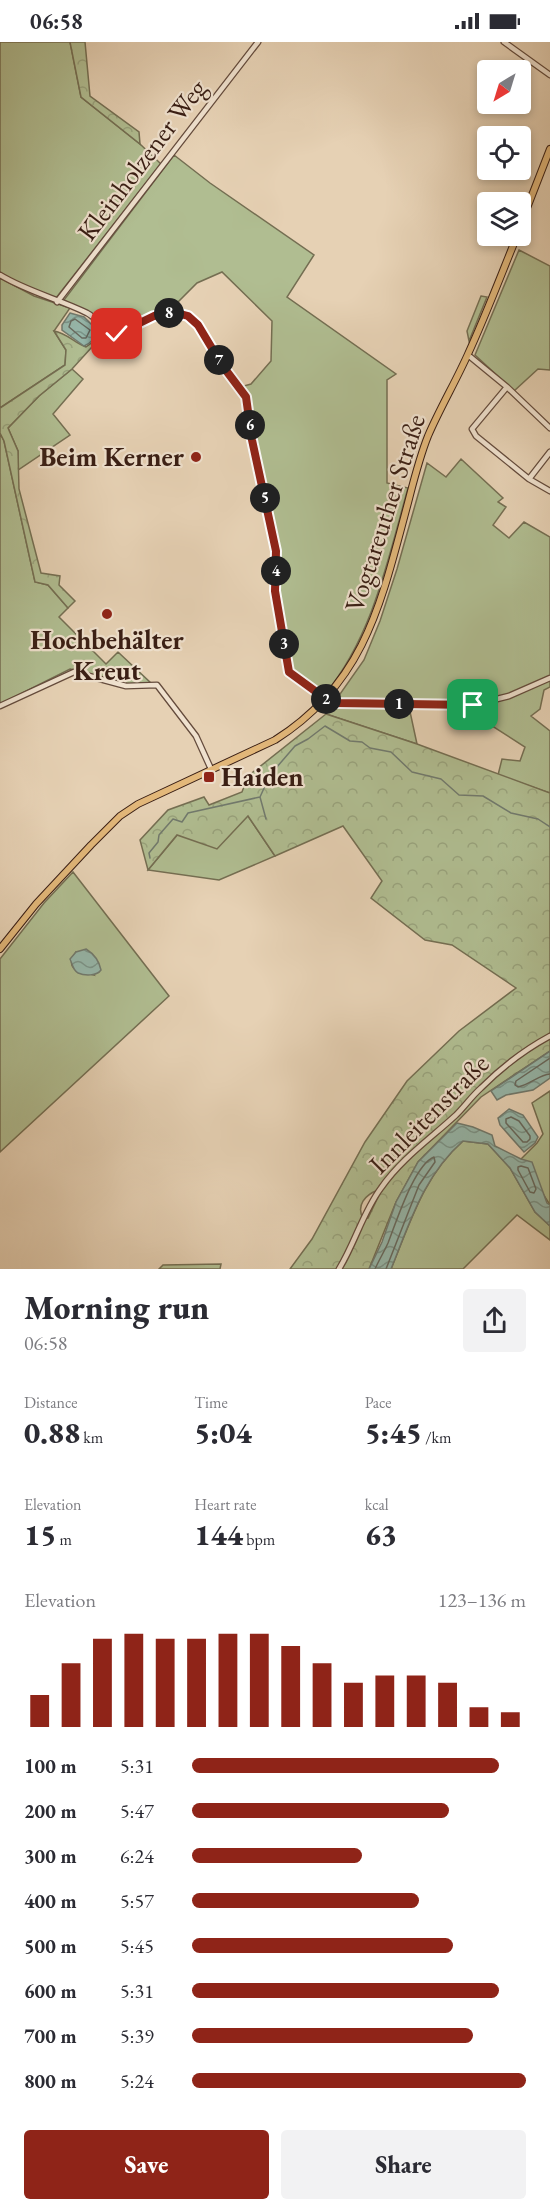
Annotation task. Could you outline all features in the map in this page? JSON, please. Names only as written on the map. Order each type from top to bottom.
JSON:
[{"type":"main road","points":[[531,197],[550,148]]},
{"type":"main road","name":"Vogtareuther Straße","points":[[0,950],[36,904],[120,816],[138,804],[210,769],[240,758],[289,732],[326,699],[354,662],[370,629],[390,571],[422,454],[432,427],[468,355],[513,246]]},
{"type":"street","name":"Kleinholzener Weg","points":[[57,302],[258,42]]},
{"type":"street","points":[[504,42],[550,75]]},
{"type":"street","points":[[0,275],[17,285],[89,314],[107,332],[117,334],[138,322],[173,312],[188,316],[198,325],[222,365],[246,397],[252,440],[276,551],[275,591],[289,672],[326,699],[345,704],[473,705],[509,696],[550,678]]},
{"type":"street","points":[[468,355],[507,387],[550,428]]},
{"type":"street","points":[[507,387],[472,429],[476,436],[529,479],[550,491]]},
{"type":"street","points":[[529,479],[550,452]]},
{"type":"street","points":[[0,706],[74,672],[126,686],[157,685],[196,736],[210,769]]},
{"type":"street","name":"Innleitenstraße","points":[[339,1269],[356,1240],[369,1206],[380,1188],[400,1164],[458,1113],[479,1089],[511,1060],[550,1036]]},
{"type":"green space","points":[[0,42],[70,42],[81,97],[140,144],[161,164],[56,298],[14,282],[0,273]]},
{"type":"green space","points":[[70,42],[85,42],[90,96],[139,132],[140,144],[81,97]]},
{"type":"green space","points":[[174,155],[210,183],[314,255],[287,297],[396,374],[387,380],[387,483],[408,488],[386,569],[367,622],[342,671],[325,694],[293,670],[278,592],[278,551],[249,398],[244,386],[251,384],[271,361],[272,321],[222,272],[197,283],[170,310],[154,315],[118,333],[64,300]]},
{"type":"green space","points":[[519,250],[550,266],[550,370],[538,369],[514,391],[475,355]]},
{"type":"green space","points":[[0,278],[34,296],[70,308],[54,331],[66,350],[65,365],[0,408]]},
{"type":"green space","points":[[481,296],[487,297],[469,341],[467,331]]},
{"type":"green space","points":[[98,326],[106,334],[113,335],[113,342],[92,347],[72,369],[39,396],[8,428],[18,451],[19,489],[41,573],[60,576],[59,585],[75,601],[68,608],[48,585],[35,582],[4,441],[0,433],[0,408],[65,365],[66,350],[54,331],[86,347],[98,338]]},
{"type":"green space","points":[[72,369],[83,379],[53,414],[70,435],[18,470],[18,451],[8,428],[39,396]]},
{"type":"green space","points":[[0,433],[4,441],[35,582],[48,585],[68,608],[59,617],[106,664],[118,652],[153,685],[108,681],[70,669],[0,704]]},
{"type":"green space","points":[[461,459],[503,498],[498,502],[506,507],[493,525],[509,538],[524,522],[550,537],[550,687],[544,690],[540,709],[531,716],[550,731],[550,793],[498,775],[502,759],[520,761],[525,747],[489,724],[477,708],[409,707],[417,744],[326,714],[364,660],[380,621],[427,463],[446,477]]},
{"type":"green space","points":[[326,714],[417,744],[550,793],[550,1051],[481,1097],[418,1162],[396,1202],[369,1269],[290,1269],[312,1239],[365,1142],[407,1081],[459,1031],[516,988],[452,945],[425,940],[371,898],[382,881],[343,826],[275,856],[248,816],[217,849],[177,835],[148,870],[140,840],[168,810],[204,797],[209,805],[242,792],[248,776]],"holes":[[[378,1190],[380,1193],[368,1218],[363,1219],[361,1214],[363,1201],[373,1192]]]},
{"type":"green space","points":[[248,816],[275,856],[219,880],[148,870],[178,834]]},
{"type":"green space","points":[[73,872],[169,996],[0,1152],[0,959],[44,903]],"holes":[[[76,952],[94,975],[75,970],[72,963]]]},
{"type":"green space","points":[[550,1091],[550,1205],[521,1159],[543,1134],[532,1103]]},
{"type":"green space","points":[[463,1141],[488,1144],[510,1168],[535,1212],[550,1226],[550,1240],[517,1215],[463,1269],[391,1269],[428,1185],[449,1155]]},
{"type":"green space","points":[[221,1264],[220,1269],[159,1269],[163,1265]]},
{"type":"water","points":[[70,313],[84,317],[97,330],[93,340],[84,346],[62,330],[62,325]]},
{"type":"water","points":[[86,949],[94,955],[101,970],[91,975],[76,972],[70,959],[76,952]]},
{"type":"water","points":[[550,1051],[550,1078],[533,1090],[506,1095],[497,1100],[491,1091]]},
{"type":"water","points":[[509,1109],[523,1115],[538,1137],[535,1143],[524,1152],[500,1125],[498,1118]]},
{"type":"water","points":[[457,1123],[492,1135],[495,1146],[532,1162],[547,1203],[550,1205],[550,1226],[535,1212],[510,1168],[488,1144],[463,1141],[449,1154],[428,1184],[391,1269],[369,1269],[382,1242],[396,1202],[418,1162]]},
{"type":"waterway","points":[[150,858],[149,853],[158,842],[159,835],[173,819],[182,822],[188,813],[260,797],[270,775],[295,746],[325,726],[350,741],[362,742],[370,748],[391,752],[412,772],[441,779],[459,795],[483,796],[511,813],[538,819],[550,827]]},
{"type":"waterway","points":[[260,797],[266,819]]},
{"type":"place","name":"Beim Kerner","points":[[196,457]]},
{"type":"place","name":"Hochbehälter Kreut","points":[[107,614]]},
{"type":"place","name":"Haiden","points":[[209,777]]},
{"type":"route","points":[[117,334],[154,316],[173,312],[188,316],[198,325],[238,389],[246,397],[252,440],[276,551],[275,591],[289,672],[326,699],[338,703],[473,705]]}]
